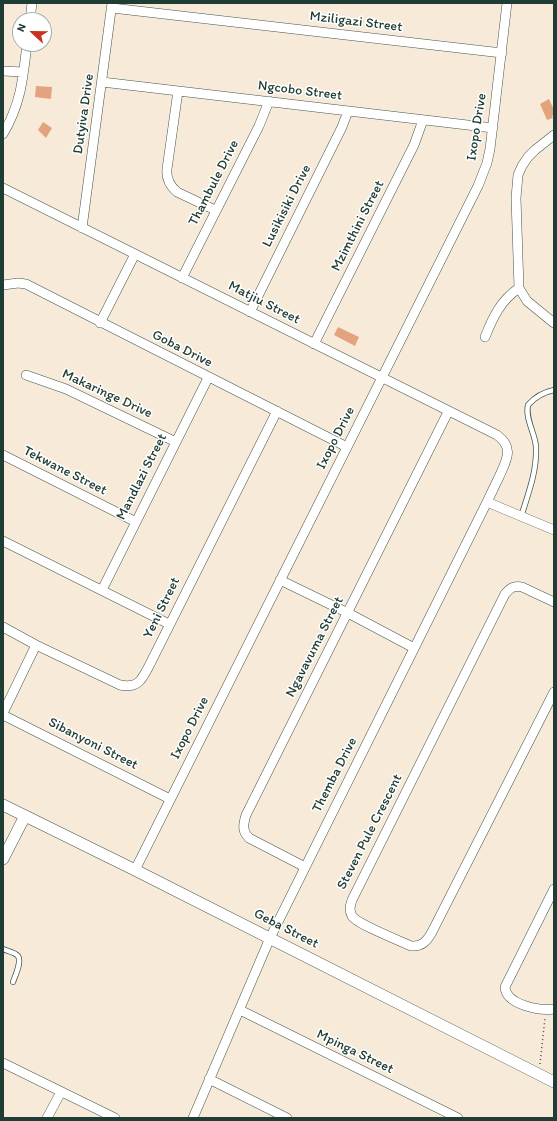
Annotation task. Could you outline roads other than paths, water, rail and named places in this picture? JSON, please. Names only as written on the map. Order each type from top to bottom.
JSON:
[{"type":"street","name":"Ixopo Drive","points":[[135,870],[478,186],[487,163],[493,128],[507,3]]},
{"type":"street","name":"Mziligazi Street","points":[[112,5],[502,53]]},
{"type":"street","name":"Dutyiva Drive","points":[[82,228],[112,5]]},
{"type":"street","points":[[3,134],[16,107],[26,52]]},
{"type":"street","points":[[3,71],[23,72]]},
{"type":"street","name":"Ngcobo Street","points":[[102,82],[493,128]]},
{"type":"street","points":[[178,91],[167,169],[168,179],[173,188],[178,192],[215,210]]},
{"type":"street","name":"Thambule Drive","points":[[182,278],[215,210],[259,126],[269,101]]},
{"type":"street","name":"Lusikisiki Drive","points":[[250,312],[342,127],[348,111]]},
{"type":"street","name":"Mzimthini Street","points":[[314,344],[411,150],[423,120]]},
{"type":"street","points":[[554,135],[528,157],[522,166],[518,175],[516,198],[519,288],[527,301],[554,323]]},
{"type":"street","name":"Matjiu Street","points":[[3,188],[448,412],[497,435],[503,439],[508,449]]},
{"type":"street","points":[[100,323],[135,254]]},
{"type":"street","name":"Goba Drive","points":[[3,285],[18,283],[26,284],[208,378],[347,447]]},
{"type":"street","points":[[484,337],[501,304],[510,294],[519,288]]},
{"type":"street","name":"Makaringe Drive","points":[[26,375],[66,389],[176,442]]},
{"type":"street","name":"Mandlazi Street","points":[[102,590],[208,378]]},
{"type":"street","name":"Yeni Street","points":[[3,627],[36,646],[120,685],[130,686],[141,681],[277,411]]},
{"type":"street","name":"Ngavavuma Street","points":[[305,867],[249,838],[245,834],[243,825],[246,815],[448,412]]},
{"type":"street","name":"Themba Drive","points":[[193,1118],[270,938],[487,502],[507,459],[508,449]]},
{"type":"street","name":"Tekwane Street","points":[[3,455],[136,522]]},
{"type":"street","points":[[487,502],[554,530]]},
{"type":"street","points":[[3,541],[170,624]]},
{"type":"street","points":[[280,580],[348,613],[414,648]]},
{"type":"street","name":"Steven Pule Crescent","points":[[554,602],[518,586],[511,588],[505,594],[352,900],[350,912],[356,920],[411,946],[417,946],[425,943],[554,692]]},
{"type":"street","points":[[3,714],[36,646]]},
{"type":"street","name":"Sibanyoni Street","points":[[3,714],[170,799]]},
{"type":"street","name":"Geba Street","points":[[3,805],[549,1077]]},
{"type":"street","points":[[3,859],[25,816]]},
{"type":"street","points":[[550,1010],[530,1007],[513,1000],[507,994],[505,988],[554,889]]},
{"type":"street","name":"Mpinga Street","points":[[240,1010],[458,1118]]},
{"type":"street","points":[[3,1063],[115,1118]]},
{"type":"street","points":[[209,1079],[287,1118]]},
{"type":"street","points":[[47,1118],[61,1092]]},
{"type":"lane","points":[[521,517],[535,469],[535,438],[528,417],[528,405],[532,400],[542,394],[554,390]]},
{"type":"lane","points":[[3,949],[16,954],[19,957],[13,982]]}]
